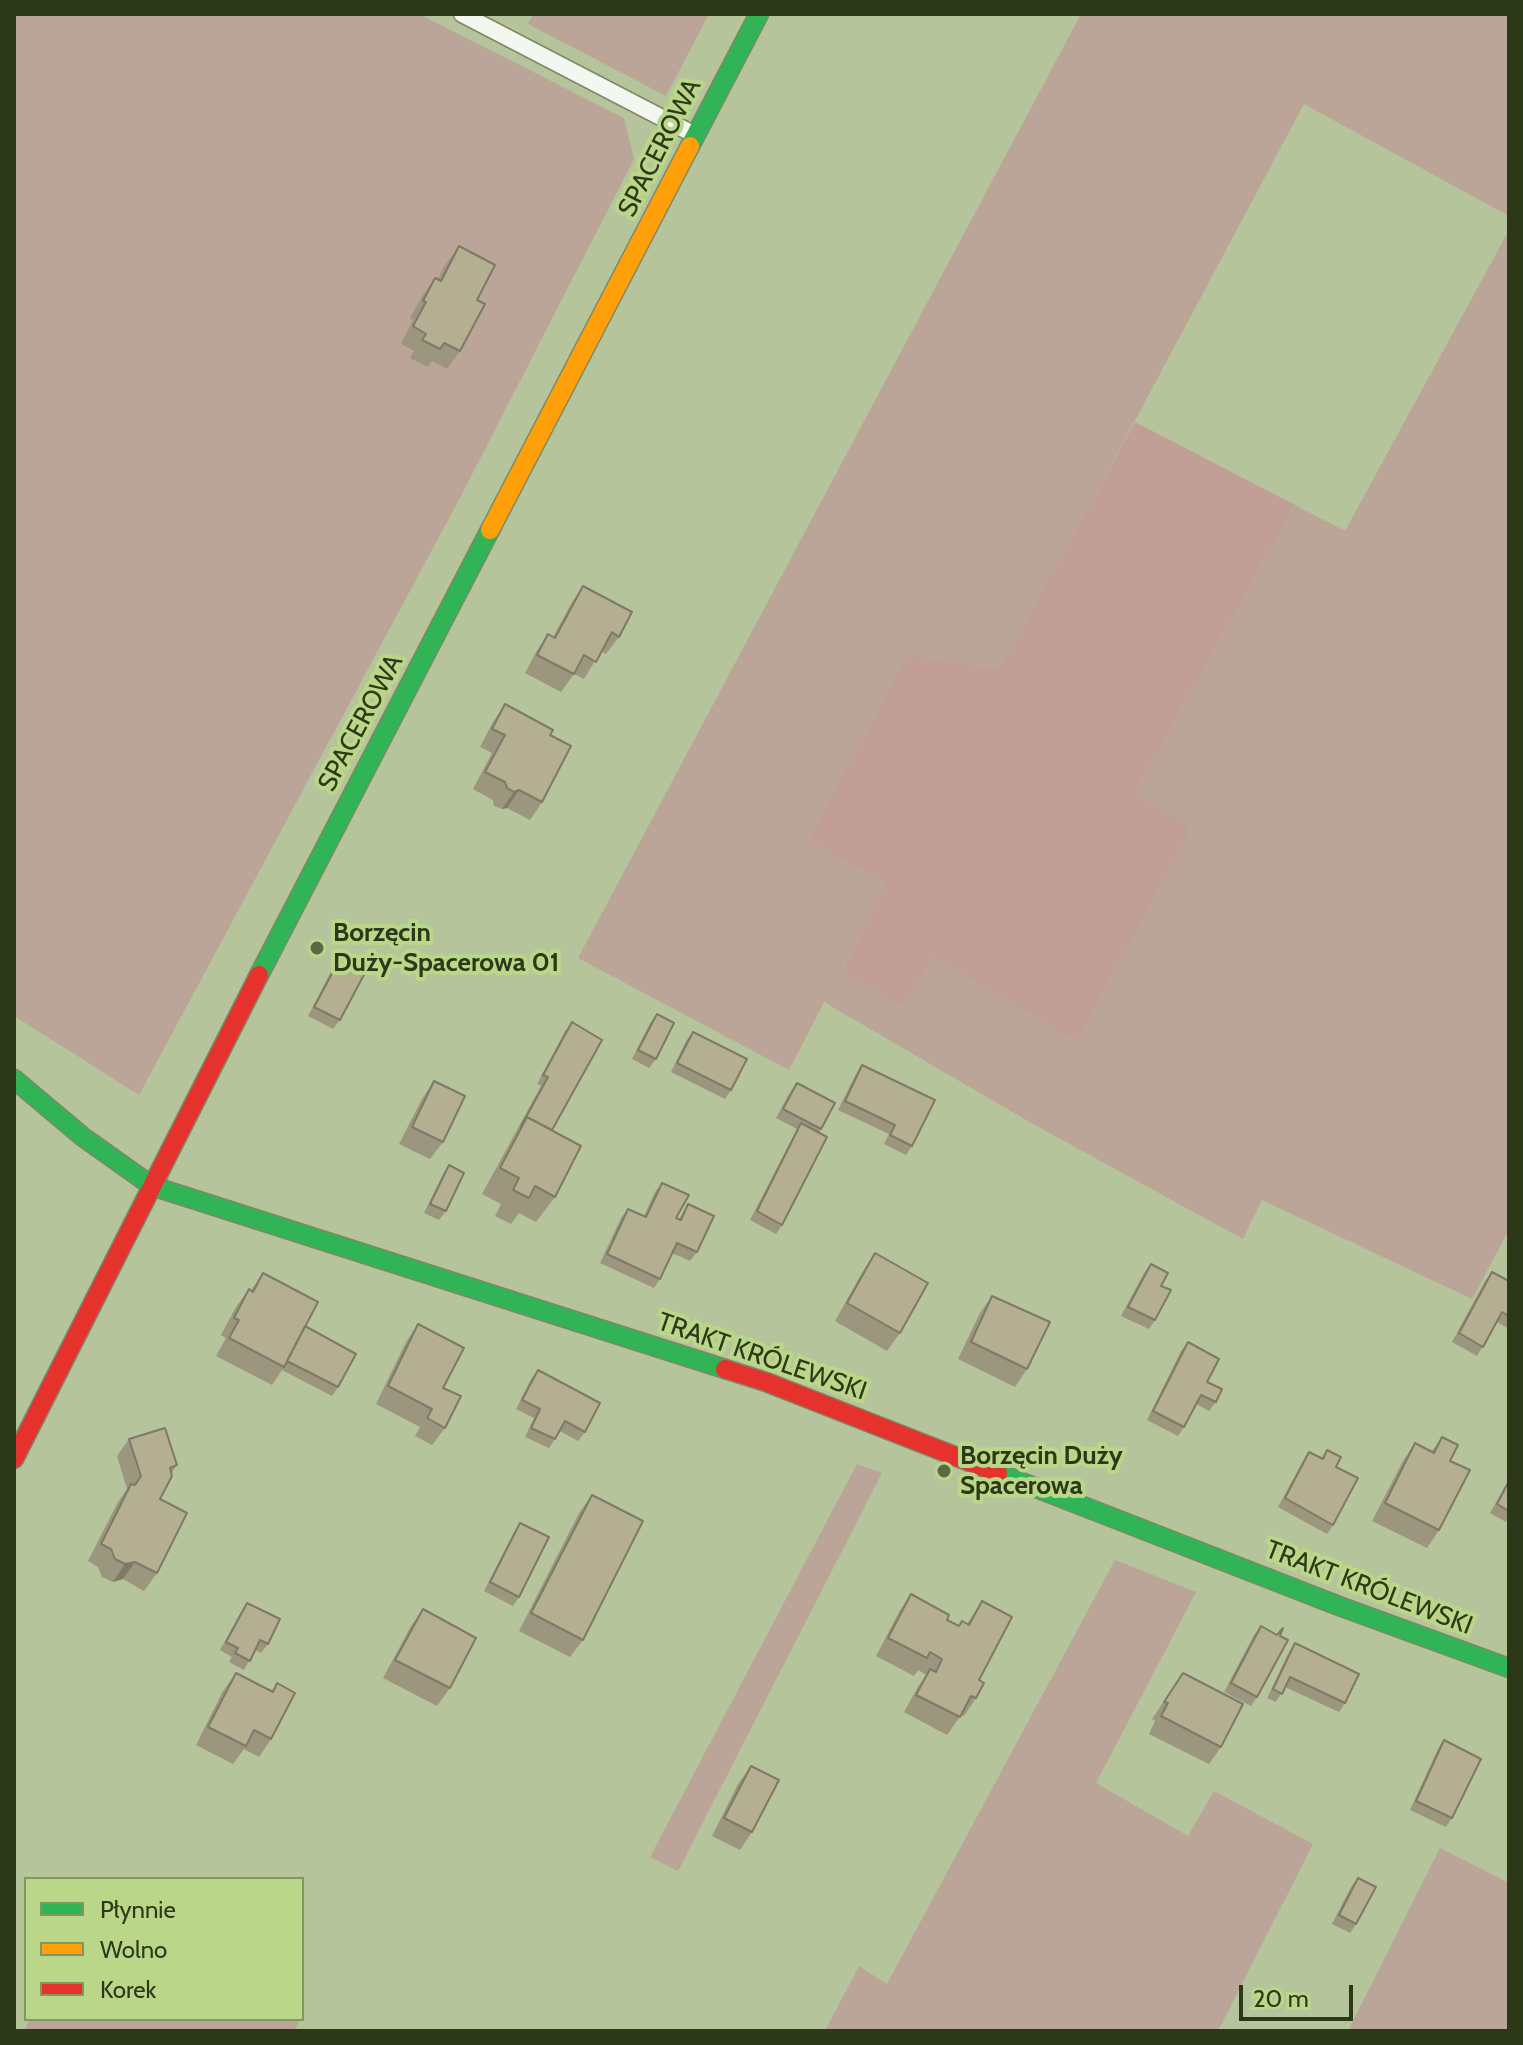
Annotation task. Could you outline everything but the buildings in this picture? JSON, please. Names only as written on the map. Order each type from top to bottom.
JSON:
[{"type":"street","name":"SPACEROWA","points":[[14,1459],[304,887],[759,14]]},
{"type":"street","name":"TRAKT KRÓLEWSKI","points":[[14,1079],[83,1137],[152,1186],[766,1382],[1339,1606],[1509,1668]]},
{"type":"lane","points":[[462,14],[696,136]]},
{"type":"shaded area","points":[[14,14],[419,14],[624,118],[634,159],[461,496],[139,1095],[14,1016]]},
{"type":"shaded area","points":[[533,14],[709,14],[666,96],[528,24]]},
{"type":"shaded area","points":[[1081,14],[1509,14],[1509,216],[1304,104],[842,969],[932,956],[1191,829],[1135,793],[1295,505],[1345,531],[1509,230],[1509,1230],[1472,1299],[1262,1200],[1243,1239],[1033,1124],[824,1002],[789,1070],[578,958]]},
{"type":"shaded area","points":[[1135,422],[1295,505],[1135,793],[1191,828],[1076,1041],[933,956],[903,1006],[842,970],[887,883],[809,840],[908,656],[1000,670]]},
{"type":"shaded area","points":[[857,1464],[882,1473],[678,1871],[650,1857]]},
{"type":"shaded area","points":[[1115,1560],[1196,1592],[1096,1783],[1188,1836],[1214,1791],[1313,1844],[1218,2031],[825,2031],[859,1966],[887,1984]]},
{"type":"shaded area","points":[[1440,1848],[1509,1883],[1509,2031],[1348,2031]]},
{"type":"shaded area","points":[[29,2021],[300,2021],[294,2031],[24,2031]]},
{"type":"traffic: fast","points":[[690,146],[759,14]]},
{"type":"traffic: fast","points":[[259,975],[490,530]]},
{"type":"traffic: fast","points":[[14,1079],[83,1137],[152,1186],[725,1369]]},
{"type":"traffic: fast","points":[[998,1473],[1339,1606],[1509,1668]]},
{"type":"traffic: slow","points":[[490,530],[690,146]]},
{"type":"traffic: jam","points":[[14,1459],[259,975]]},
{"type":"traffic: jam","points":[[725,1369],[766,1382],[998,1473]]},
{"type":"place","name":"Borzęcin Duży-Spacerowa 01","points":[[317,948]]},
{"type":"place","name":"Borzęcin Duży Spacerowa","points":[[944,1471]]}]
